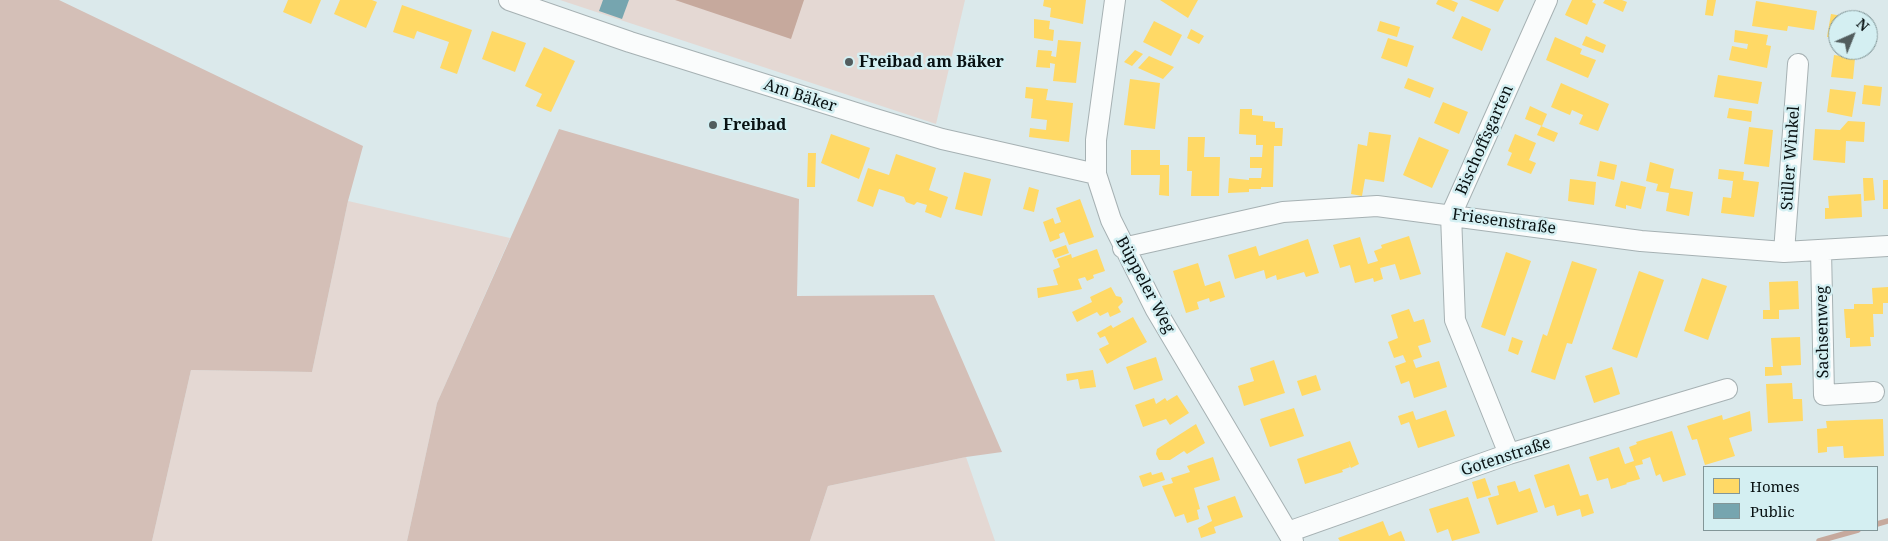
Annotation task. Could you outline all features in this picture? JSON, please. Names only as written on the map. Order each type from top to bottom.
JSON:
[{"type":"street","name":"Am Bäker","points":[[509,0],[630,42],[942,139],[1096,174]]},
{"type":"street","name":"Büppeler Weg","points":[[1115,0],[1096,140],[1096,174],[1111,220],[1156,310],[1290,536]]},
{"type":"street","name":"Bischoffsgarten","points":[[1509,454],[1455,320],[1452,215],[1546,0]]},
{"type":"street","name":"Stiller Winkel","points":[[1784,252],[1798,64]]},
{"type":"street","name":"Friesenstraße","points":[[1124,248],[1283,212],[1377,206],[1641,241],[1784,252],[1888,246]]},
{"type":"street","name":"Sachsenweg","points":[[1821,250],[1824,395],[1874,392]]},
{"type":"street","name":"Gotenstraße","points":[[1290,536],[1509,454],[1727,389]]},
{"type":"shaded area","points":[[0,0],[59,0],[363,146],[348,201],[312,372],[191,370],[152,541],[0,541]]},
{"type":"shaded area","name":"Freibad am Bäker","points":[[560,0],[965,0],[936,124]]},
{"type":"shaded area","points":[[675,0],[804,0],[791,39]]},
{"type":"shaded area","points":[[559,129],[799,199],[797,296],[934,295],[1002,452],[966,457],[828,486],[810,541],[407,541],[437,403]]},
{"type":"shaded area","points":[[348,201],[510,238],[437,403],[407,541],[152,541],[191,370],[312,372]]},
{"type":"shaded area","points":[[966,457],[995,541],[810,541],[828,486]]},
{"type":"building: Homes","points":[[288,0],[321,0],[311,24],[283,12]]},
{"type":"building: Homes","points":[[340,0],[372,0],[377,2],[366,28],[334,14]]},
{"type":"building: Homes","points":[[1044,0],[1086,0],[1083,24],[1050,17],[1051,8],[1043,6]]},
{"type":"building: Homes","points":[[1160,0],[1198,0],[1188,18]]},
{"type":"building: Homes","points":[[1438,0],[1451,0],[1458,3],[1454,12],[1436,4]]},
{"type":"building: Homes","points":[[1469,0],[1504,0],[1498,12]]},
{"type":"building: Homes","points":[[1572,0],[1593,0],[1592,2],[1596,4],[1587,25],[1565,15]]},
{"type":"building: Homes","points":[[1605,0],[1622,0],[1627,2],[1623,12],[1603,3]]},
{"type":"building: Homes","points":[[1707,0],[1716,0],[1713,16],[1705,15]]},
{"type":"building: Homes","points":[[1756,1],[1817,11],[1814,30],[1788,26],[1787,31],[1752,26]]},
{"type":"building: Homes","points":[[402,5],[472,30],[457,74],[440,68],[449,42],[417,31],[414,39],[393,32]]},
{"type":"building: Homes","points":[[1462,16],[1491,29],[1482,51],[1452,38]]},
{"type":"building: Homes","points":[[1034,19],[1050,21],[1049,29],[1054,30],[1053,41],[1034,38]]},
{"type":"building: Homes","points":[[1154,21],[1182,35],[1171,56],[1143,42]]},
{"type":"building: Homes","points":[[1380,21],[1400,27],[1397,37],[1377,31]]},
{"type":"building: Homes","points":[[1191,29],[1204,36],[1199,44],[1187,38]]},
{"type":"building: Homes","points":[[1735,30],[1768,35],[1766,45],[1771,46],[1767,68],[1729,60],[1732,46],[1747,49],[1748,44],[1734,42]]},
{"type":"building: Homes","points":[[492,31],[526,43],[515,72],[482,59]]},
{"type":"building: Homes","points":[[1586,36],[1606,45],[1603,53],[1582,45]]},
{"type":"building: Homes","points":[[1555,37],[1582,49],[1580,54],[1596,60],[1588,78],[1546,60]]},
{"type":"building: Homes","points":[[1388,38],[1414,46],[1407,67],[1381,58]]},
{"type":"building: Homes","points":[[1058,40],[1081,42],[1076,83],[1053,81],[1055,64],[1050,63],[1050,68],[1036,67],[1038,50],[1052,51],[1051,56],[1056,57]]},
{"type":"building: Homes","points":[[544,47],[575,61],[551,112],[536,106],[542,94],[525,86]]},
{"type":"building: Homes","points":[[1135,50],[1143,54],[1132,66],[1124,62]]},
{"type":"building: Homes","points":[[1149,56],[1174,67],[1163,79],[1138,68]]},
{"type":"building: Homes","points":[[1833,60],[1855,60],[1853,79],[1831,77]]},
{"type":"building: Homes","points":[[1718,75],[1762,82],[1758,104],[1714,97]]},
{"type":"building: Homes","points":[[1408,78],[1434,88],[1430,98],[1404,88]]},
{"type":"building: Homes","points":[[1130,79],[1160,83],[1155,129],[1124,125]]},
{"type":"building: Homes","points":[[1561,83],[1609,104],[1598,131],[1579,124],[1583,115],[1572,110],[1570,115],[1551,107]]},
{"type":"building: Homes","points":[[1864,85],[1882,87],[1880,106],[1862,104]]},
{"type":"building: Homes","points":[[1026,87],[1048,89],[1046,100],[1073,103],[1069,142],[1029,137],[1030,128],[1046,130],[1047,120],[1031,118],[1033,99],[1025,98]]},
{"type":"building: Homes","points":[[1830,89],[1856,92],[1852,117],[1827,112]]},
{"type":"building: Homes","points":[[1443,102],[1468,112],[1459,134],[1434,123]]},
{"type":"building: Homes","points":[[1530,106],[1547,114],[1542,126],[1525,119]]},
{"type":"building: Homes","points":[[1729,108],[1752,111],[1751,122],[1727,118]]},
{"type":"building: Homes","points":[[1240,109],[1252,109],[1252,115],[1263,116],[1263,121],[1275,122],[1275,128],[1283,128],[1282,146],[1274,146],[1273,187],[1249,189],[1249,192],[1228,193],[1229,178],[1249,180],[1249,178],[1261,178],[1262,168],[1250,168],[1250,157],[1262,157],[1263,145],[1256,145],[1256,135],[1239,134]]},
{"type":"building: Homes","points":[[1848,121],[1865,122],[1864,142],[1846,141],[1845,163],[1813,160],[1815,129],[1840,130]]},
{"type":"building: Homes","points":[[1541,126],[1558,133],[1554,142],[1537,135]]},
{"type":"building: Homes","points":[[1749,127],[1773,130],[1769,167],[1744,164]]},
{"type":"building: Homes","points":[[1369,132],[1391,135],[1384,182],[1365,179],[1362,196],[1351,194],[1358,144],[1367,146]]},
{"type":"building: Homes","points":[[831,134],[870,148],[859,179],[821,163]]},
{"type":"building: Homes","points":[[1515,134],[1536,143],[1529,160],[1536,163],[1531,174],[1507,165],[1512,153],[1508,151]]},
{"type":"building: Homes","points":[[1188,137],[1205,137],[1204,157],[1220,157],[1219,196],[1191,196],[1192,171],[1187,171]]},
{"type":"building: Homes","points":[[1419,137],[1449,150],[1432,188],[1403,175]]},
{"type":"building: Homes","points":[[1131,150],[1160,150],[1160,165],[1169,165],[1169,196],[1159,195],[1160,175],[1131,175]]},
{"type":"building: Homes","points":[[808,153],[816,153],[815,187],[807,187]]},
{"type":"building: Homes","points":[[896,154],[936,168],[929,190],[948,197],[941,218],[925,212],[927,205],[917,202],[914,205],[906,202],[904,197],[879,189],[873,207],[857,201],[868,168],[889,175]]},
{"type":"building: Homes","points":[[1600,161],[1617,165],[1614,180],[1597,176]]},
{"type":"building: Homes","points":[[1650,162],[1674,169],[1670,188],[1693,192],[1689,216],[1666,211],[1669,193],[1656,191],[1658,184],[1646,181]]},
{"type":"building: Homes","points":[[1719,169],[1744,172],[1743,180],[1759,182],[1754,217],[1721,213],[1723,197],[1731,198],[1733,181],[1718,179]]},
{"type":"building: Homes","points":[[964,172],[991,179],[982,216],[955,209]]},
{"type":"building: Homes","points":[[1863,178],[1873,178],[1875,200],[1864,201]]},
{"type":"building: Homes","points":[[1570,179],[1596,182],[1594,205],[1568,201]]},
{"type":"building: Homes","points":[[1883,180],[1888,180],[1888,209],[1883,209]]},
{"type":"building: Homes","points":[[1621,181],[1646,187],[1641,209],[1626,205],[1626,209],[1615,206]]},
{"type":"building: Homes","points":[[1029,187],[1039,190],[1034,212],[1023,209]]},
{"type":"building: Homes","points":[[1861,194],[1862,217],[1825,219],[1825,208],[1829,208],[1828,196]]},
{"type":"building: Homes","points":[[1080,199],[1094,237],[1069,245],[1064,232],[1059,234],[1060,238],[1050,242],[1043,222],[1053,218],[1055,224],[1061,222],[1056,208]]},
{"type":"building: Homes","points":[[1409,236],[1421,274],[1400,280],[1395,264],[1380,268],[1383,279],[1374,282],[1373,278],[1355,283],[1350,265],[1340,268],[1333,245],[1360,237],[1368,264],[1378,261],[1374,251],[1382,248],[1381,245]]},
{"type":"building: Homes","points":[[1308,239],[1319,273],[1306,277],[1304,272],[1277,280],[1276,275],[1266,279],[1264,270],[1235,279],[1228,255],[1256,246],[1259,256]]},
{"type":"building: Homes","points":[[1066,245],[1069,253],[1055,258],[1052,250]]},
{"type":"building: Homes","points":[[1097,249],[1105,271],[1093,275],[1094,278],[1087,281],[1085,277],[1078,279],[1082,289],[1038,298],[1037,288],[1058,285],[1053,270],[1060,267],[1057,259],[1071,254],[1072,258]]},
{"type":"building: Homes","points":[[1506,252],[1531,261],[1505,336],[1481,327]]},
{"type":"building: Homes","points":[[1572,261],[1597,269],[1572,344],[1567,343],[1555,380],[1531,372],[1543,334],[1547,336]]},
{"type":"building: Homes","points":[[1198,263],[1205,286],[1220,281],[1225,297],[1210,302],[1209,298],[1197,302],[1199,309],[1186,313],[1173,271]]},
{"type":"building: Homes","points":[[1639,271],[1664,280],[1637,358],[1612,349]]},
{"type":"building: Homes","points":[[1702,278],[1727,286],[1708,340],[1684,331]]},
{"type":"building: Homes","points":[[1798,281],[1799,309],[1779,310],[1779,319],[1763,319],[1763,310],[1770,310],[1769,282]]},
{"type":"building: Homes","points":[[1111,287],[1116,296],[1121,297],[1123,302],[1118,307],[1121,312],[1110,317],[1108,312],[1100,316],[1097,312],[1077,322],[1072,312],[1092,302],[1090,297]]},
{"type":"building: Homes","points":[[1888,287],[1888,303],[1883,303],[1883,314],[1873,314],[1874,337],[1870,337],[1871,346],[1850,347],[1850,338],[1846,338],[1844,309],[1854,309],[1854,304],[1873,304],[1872,288]]},
{"type":"building: Homes","points":[[1409,309],[1414,322],[1424,319],[1431,342],[1418,346],[1422,357],[1413,360],[1416,368],[1439,361],[1447,387],[1414,398],[1409,381],[1401,384],[1395,366],[1406,362],[1403,355],[1394,358],[1388,342],[1398,338],[1391,315]]},
{"type":"building: Homes","points":[[1133,317],[1147,342],[1107,364],[1099,349],[1109,344],[1105,336],[1100,338],[1097,333],[1111,325],[1113,328]]},
{"type":"building: Homes","points":[[1512,337],[1523,341],[1518,355],[1508,351]]},
{"type":"building: Homes","points":[[1800,337],[1801,365],[1781,366],[1782,375],[1765,376],[1765,367],[1773,367],[1771,338]]},
{"type":"building: Homes","points":[[1156,357],[1163,380],[1134,390],[1126,367]]},
{"type":"building: Homes","points":[[1274,360],[1285,393],[1244,406],[1238,386],[1254,381],[1250,368]]},
{"type":"building: Homes","points":[[1612,367],[1620,394],[1594,403],[1585,376]]},
{"type":"building: Homes","points":[[1093,370],[1096,387],[1080,389],[1078,379],[1067,381],[1066,374]]},
{"type":"building: Homes","points":[[1316,375],[1321,390],[1302,396],[1297,381]]},
{"type":"building: Homes","points":[[1792,383],[1793,399],[1802,399],[1803,421],[1768,423],[1766,384]]},
{"type":"building: Homes","points":[[1177,395],[1189,413],[1170,425],[1166,419],[1143,427],[1135,405],[1154,398],[1156,404],[1165,398],[1167,401]]},
{"type":"building: Homes","points":[[1294,408],[1304,436],[1270,447],[1260,419]]},
{"type":"building: Homes","points":[[1446,410],[1455,436],[1418,448],[1409,422],[1401,425],[1398,416],[1413,411],[1416,420]]},
{"type":"building: Homes","points":[[1750,411],[1752,431],[1729,438],[1735,456],[1705,465],[1697,439],[1692,440],[1687,426],[1722,415],[1723,420]]},
{"type":"building: Homes","points":[[1883,419],[1884,456],[1844,458],[1843,446],[1827,447],[1827,452],[1818,453],[1817,429],[1827,428],[1826,421]]},
{"type":"building: Homes","points":[[1196,424],[1205,443],[1187,454],[1184,451],[1170,460],[1159,460],[1156,454],[1157,449]]},
{"type":"building: Homes","points":[[1672,431],[1686,475],[1663,482],[1660,474],[1656,476],[1650,457],[1642,460],[1643,464],[1635,466],[1640,479],[1611,489],[1608,478],[1597,481],[1589,457],[1619,447],[1625,464],[1634,461],[1629,447],[1637,444],[1636,442]]},
{"type":"building: Homes","points":[[1350,441],[1359,464],[1351,468],[1348,462],[1350,467],[1342,470],[1343,472],[1305,484],[1297,459]]},
{"type":"building: Homes","points":[[1213,457],[1220,480],[1194,488],[1200,509],[1197,510],[1199,519],[1187,523],[1184,514],[1175,517],[1162,486],[1173,483],[1171,478],[1190,472],[1187,466]]},
{"type":"building: Homes","points":[[1569,464],[1580,496],[1588,494],[1594,513],[1582,517],[1580,509],[1557,516],[1554,505],[1545,508],[1534,475]]},
{"type":"building: Homes","points":[[1151,472],[1152,475],[1162,472],[1165,480],[1143,487],[1139,476]]},
{"type":"building: Homes","points":[[1485,478],[1491,495],[1477,499],[1472,482]]},
{"type":"building: Homes","points":[[1515,481],[1519,492],[1530,488],[1538,512],[1497,525],[1488,498],[1499,495],[1497,486]]},
{"type":"building: Homes","points":[[1235,496],[1243,517],[1214,527],[1216,533],[1201,538],[1198,528],[1212,521],[1207,506]]},
{"type":"building: Homes","points":[[1468,497],[1480,533],[1452,541],[1448,529],[1437,533],[1429,509]]},
{"type":"building: Homes","points":[[1383,521],[1389,536],[1401,531],[1405,541],[1340,541],[1338,538]]},
{"type":"building: Public","points":[[603,0],[629,0],[622,19],[599,11]]},
{"type":"waterway","points":[[1878,524],[1888,521]]},
{"type":"waterway","points":[[1819,541],[1854,531]]},
{"type":"place","name":"Freibad am Bäker","points":[[849,62]]},
{"type":"place","name":"Freibad","points":[[713,125]]}]
